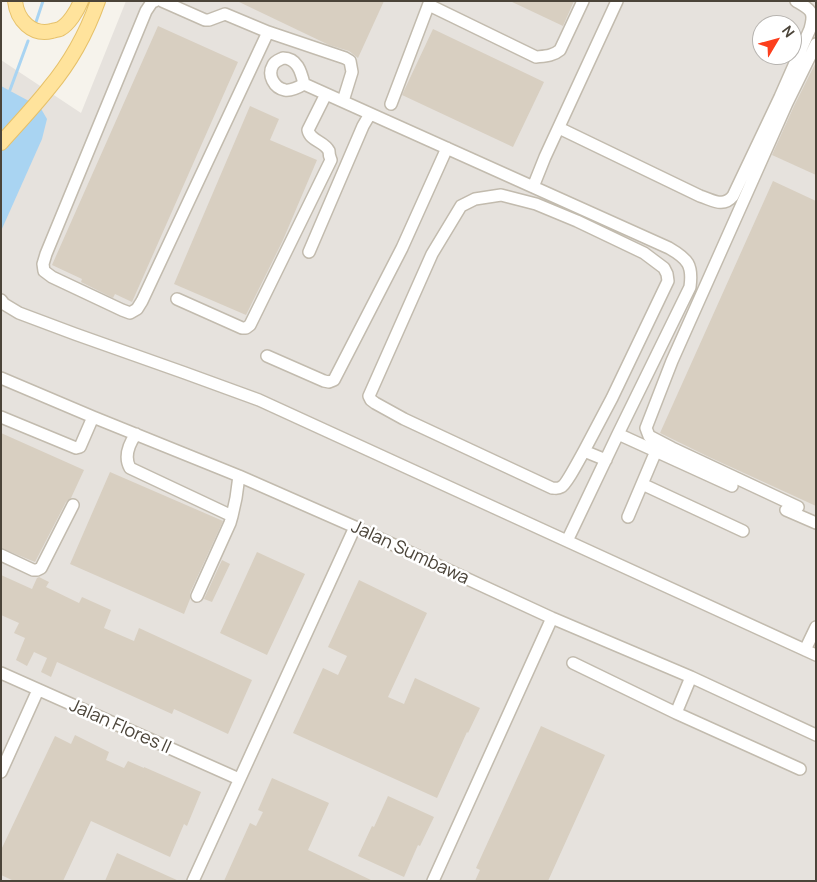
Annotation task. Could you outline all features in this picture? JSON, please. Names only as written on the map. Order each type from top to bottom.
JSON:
[{"type":"main road","points":[[15,1],[16,9],[23,22],[34,31],[46,32],[60,29],[79,8],[81,1]]},
{"type":"main road","points":[[1,143],[51,87],[90,24],[98,1]]},
{"type":"street","points":[[155,1],[152,2],[146,11],[43,264],[44,271],[52,277],[130,313],[137,309],[142,301],[268,32]]},
{"type":"street","points":[[162,1],[205,20],[225,14],[268,32],[350,61],[352,72],[343,101]]},
{"type":"street","points":[[391,104],[430,3],[536,57],[555,54],[560,50],[583,1]]},
{"type":"street","points":[[533,187],[617,1]]},
{"type":"street","points":[[559,128],[700,196],[720,203],[729,201],[780,97],[810,29],[813,19],[812,12],[809,8],[796,1]]},
{"type":"street","points":[[798,507],[672,448],[649,436],[646,428],[672,361],[787,103],[816,44]]},
{"type":"street","points":[[304,84],[669,248],[678,253],[689,266],[692,275],[690,287],[567,540]]},
{"type":"street","points":[[177,299],[242,328],[250,325],[331,160],[329,152],[324,145],[311,137],[308,130],[326,94]]},
{"type":"street","points":[[309,252],[363,126],[370,114]]},
{"type":"street","points":[[266,356],[324,381],[334,380],[402,248],[447,148]]},
{"type":"street","points":[[501,195],[536,204],[644,253],[664,268],[667,274],[668,281],[612,398],[584,451],[562,487],[552,488],[404,419],[375,403],[369,396],[432,254],[461,206],[466,202],[501,195]]},
{"type":"street","points":[[1,300],[19,313],[259,400],[810,652],[816,627]]},
{"type":"street","name":"Jalan Sumbawa","points":[[1,378],[90,425],[134,437],[239,476],[690,682],[816,734]]},
{"type":"street","points":[[1,418],[76,448],[80,447],[90,425]]},
{"type":"street","points":[[618,434],[816,523]]},
{"type":"street","points":[[134,437],[128,453],[127,461],[130,468],[232,516]]},
{"type":"street","points":[[584,451],[606,460]]},
{"type":"street","points":[[628,517],[656,451]]},
{"type":"street","points":[[197,596],[230,523],[239,476]]},
{"type":"street","points":[[642,484],[743,531]]},
{"type":"street","points":[[1,555],[33,570],[41,568],[73,505]]},
{"type":"street","points":[[193,881],[354,527]]},
{"type":"street","points":[[434,881],[552,618]]},
{"type":"street","points":[[573,663],[676,714],[800,769]]},
{"type":"street","name":"Jalan Flores II","points":[[1,673],[239,780]]},
{"type":"street","points":[[676,714],[690,682]]},
{"type":"street","points":[[1,772],[38,690]]},
{"type":"shaded area","points":[[126,1],[816,1],[816,881],[1,881],[1,60],[81,113]]},
{"type":"water","points":[[1,86],[40,107],[47,119],[42,139],[1,231]]},
{"type":"building","points":[[237,1],[384,1],[358,58],[349,51],[329,45]]},
{"type":"building","points":[[510,1],[574,1],[563,26]]},
{"type":"building","points":[[158,26],[238,62],[132,302],[115,294],[113,298],[81,282],[82,279],[52,265]]},
{"type":"building","points":[[433,29],[544,82],[513,147],[402,95]]},
{"type":"building","points":[[816,62],[816,175],[772,155]]},
{"type":"building","points":[[250,106],[279,119],[270,140],[317,160],[283,240],[246,315],[174,284]]},
{"type":"building","points":[[773,181],[816,201],[816,506],[660,433]]},
{"type":"building","points":[[1,433],[84,470],[71,498],[66,502],[35,562],[1,548]]},
{"type":"building","points":[[110,472],[223,521],[190,593],[190,599],[184,614],[70,564]]},
{"type":"building","points":[[257,552],[305,574],[267,655],[220,633]]},
{"type":"building","points":[[222,560],[230,564],[212,602],[204,599]]},
{"type":"building","points":[[1,575],[32,589],[39,577],[49,582],[46,587],[79,603],[82,597],[111,610],[104,628],[134,641],[139,628],[252,680],[228,734],[174,709],[172,714],[57,662],[51,677],[41,672],[47,658],[34,652],[27,666],[16,660],[25,638],[14,633],[19,623],[1,615]]},
{"type":"building","points":[[359,580],[427,613],[388,697],[404,704],[415,678],[480,708],[437,798],[293,733],[323,668],[338,675],[347,656],[328,647]]},
{"type":"building","points":[[541,726],[605,755],[548,881],[475,881],[480,870],[476,868]]},
{"type":"building","points":[[75,735],[109,752],[106,760],[124,768],[128,761],[201,792],[187,826],[184,824],[170,857],[91,821],[63,881],[14,881],[1,875],[1,850],[55,736],[71,744]]},
{"type":"building","points":[[272,778],[329,803],[308,850],[373,881],[224,881],[250,823],[256,826],[263,812],[258,810]]},
{"type":"building","points":[[388,796],[434,817],[420,846],[418,845],[404,877],[358,856]]},
{"type":"building","points":[[117,853],[179,881],[105,881]]},
{"type":"waterway","points":[[36,22],[43,1]]},
{"type":"waterway","points":[[10,90],[28,41]]}]
